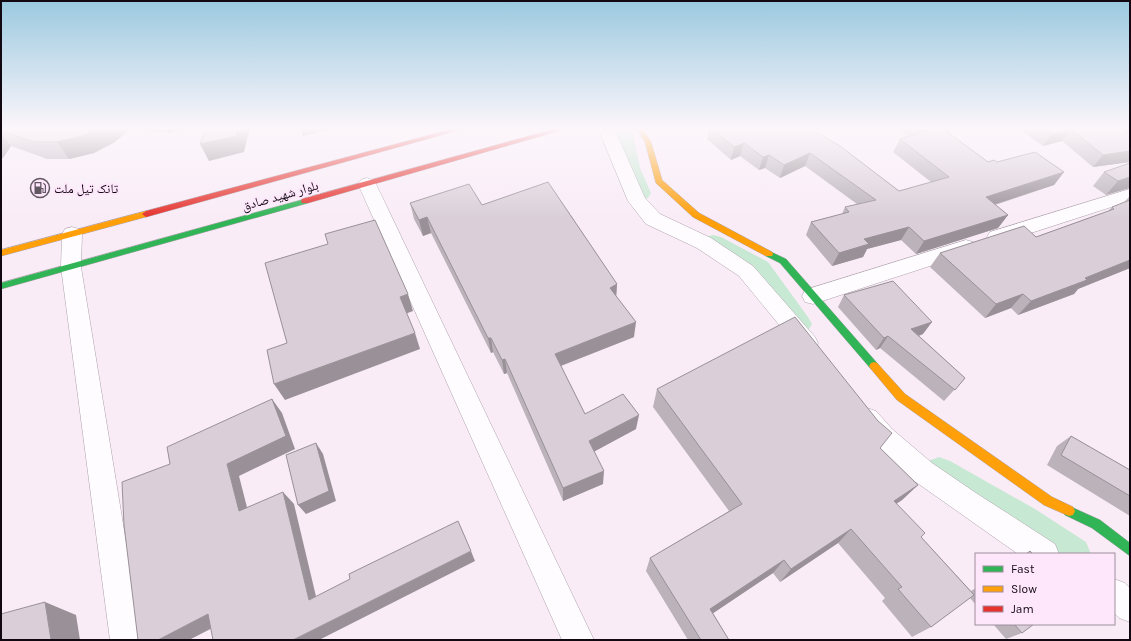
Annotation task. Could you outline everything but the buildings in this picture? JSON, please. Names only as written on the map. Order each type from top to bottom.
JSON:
[{"type":"main road","name":"بلوار شهید صادق","points":[[1,253],[353,158]]},
{"type":"main road","name":"بلوار شهید صادق","points":[[1,286],[460,158]]},
{"type":"main road","points":[[652,158],[659,181],[696,215],[783,261],[901,397],[1048,501],[1096,524],[1130,550]]},
{"type":"street","points":[[619,158],[637,201],[653,219],[704,243],[746,271],[786,316],[819,358]]},
{"type":"street","points":[[367,184],[578,640]]},
{"type":"street","points":[[813,296],[1130,195]]},
{"type":"street","points":[[72,234],[71,267],[126,640]]},
{"type":"street","points":[[856,405],[875,429],[920,470],[1043,553]]},
{"type":"street","points":[[1115,595],[1130,607]]},
{"type":"waterway","points":[[628,158],[630,168],[640,193]]},
{"type":"waterway","points":[[713,243],[759,268],[799,324]]},
{"type":"waterway","points":[[939,471],[1023,520],[1072,553]]},
{"type":"traffic: fast","points":[[1,286],[305,201]]},
{"type":"traffic: fast","points":[[769,254],[783,261],[874,366]]},
{"type":"traffic: fast","points":[[1069,511],[1096,524],[1130,550]]},
{"type":"traffic: slow","points":[[652,158],[659,181],[696,215],[769,254]]},
{"type":"traffic: slow","points":[[1,253],[146,214]]},
{"type":"traffic: slow","points":[[874,366],[901,397],[1048,501],[1069,511]]},
{"type":"traffic: jam","points":[[146,214],[353,158]]},
{"type":"traffic: jam","points":[[305,201],[459,158]]},
{"type":"place","name":"تانک تیل ملت","points":[[40,188]]}]
